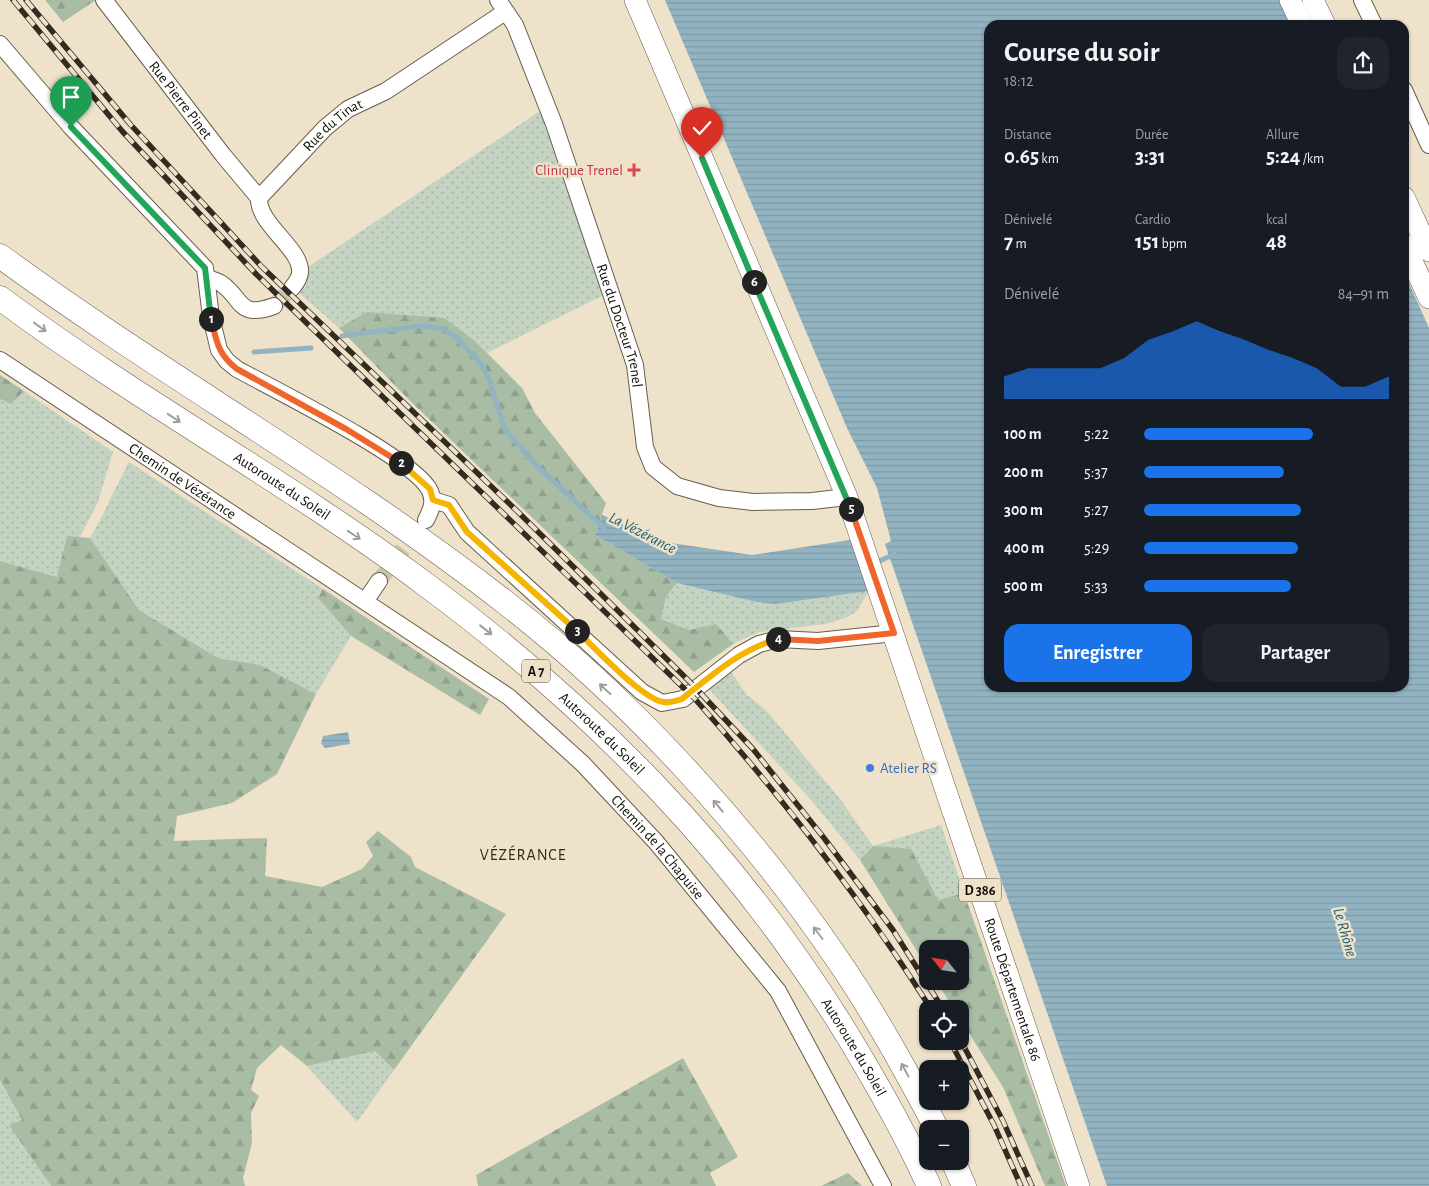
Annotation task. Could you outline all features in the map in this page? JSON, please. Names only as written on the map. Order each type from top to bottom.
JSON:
[{"type":"highway","name":"Autoroute du Soleil","points":[[0,256],[110,333],[329,477],[446,558],[508,604],[624,707],[700,785],[741,833],[838,960],[901,1062],[931,1120]]},
{"type":"highway","name":"Autoroute du Soleil","points":[[0,298],[75,352],[312,506],[423,582],[541,676],[607,735],[676,806],[731,868],[812,978],[873,1077],[929,1186]]},
{"type":"highway","points":[[957,1170],[964,1186]]},
{"type":"main road","name":"D 386","points":[[635,0],[847,497]]},
{"type":"main road","points":[[1290,0],[1300,20]]},
{"type":"main road","points":[[1313,0],[1323,20]]},
{"type":"main road","points":[[1409,207],[1429,251]]},
{"type":"main road","points":[[1409,255],[1429,298]]},
{"type":"main road","name":"Route Départementale 86","points":[[847,497],[881,593],[1079,1186]]},
{"type":"street","name":"Rue Pierre Pinet","points":[[104,0],[223,155],[259,198]]},
{"type":"street","points":[[1362,0],[1372,20]]},
{"type":"street","name":"Rue du Tinat","points":[[259,198],[325,128],[348,110],[386,91],[502,6]]},
{"type":"street","name":"Rue du Docteur Trenel","points":[[502,6],[515,25],[554,124],[635,365],[645,447],[653,467],[677,486],[719,498],[753,502],[812,501],[847,497]]},
{"type":"street","points":[[0,44],[71,127],[199,259],[205,268],[208,278],[210,317],[219,350],[227,361],[237,369],[393,456],[419,477],[430,489],[433,500],[426,520]]},
{"type":"street","points":[[1409,101],[1429,145]]},
{"type":"street","points":[[259,198],[261,211],[300,269],[298,280],[292,288]]},
{"type":"street","points":[[208,278],[221,284],[244,307],[262,310],[274,306]]},
{"type":"street","name":"Chemin de Vézérance","points":[[0,360],[366,600]]},
{"type":"street","points":[[433,500],[449,505],[467,532],[642,692],[662,702],[682,699],[740,655],[759,644],[779,639],[818,641],[894,633]]},
{"type":"street","points":[[366,600],[379,581]]},
{"type":"street","name":"Chemin de la Chapuise","points":[[366,600],[509,697],[583,764],[656,842],[778,991],[883,1186]]},
{"type":"green space","points":[[45,0],[96,0],[63,22]]},
{"type":"green space","points":[[540,111],[604,295],[487,353],[475,341],[366,312],[339,328],[297,291],[306,279],[308,267]]},
{"type":"green space","points":[[366,312],[444,318],[475,341],[522,388],[535,413],[606,503],[595,535],[677,583],[666,597],[661,619],[689,630],[716,624],[733,644],[694,672],[409,400],[339,328]]},
{"type":"green space","points":[[0,375],[24,391],[11,404],[0,399]]},
{"type":"green space","points":[[24,391],[113,452],[98,502],[80,537],[67,537],[57,577],[0,561],[0,399],[11,404]]},
{"type":"green space","points":[[129,462],[323,589],[318,598],[351,636],[316,694],[260,665],[218,658],[139,610],[90,538]]},
{"type":"green space","points":[[67,536],[90,538],[139,610],[218,658],[260,665],[316,694],[277,774],[232,803],[177,816],[174,841],[267,838],[265,876],[322,887],[362,869],[373,856],[366,842],[378,831],[411,857],[415,867],[506,914],[394,1070],[375,1051],[307,1066],[281,1045],[257,1068],[251,1090],[259,1096],[251,1113],[252,1143],[243,1178],[245,1186],[51,1186],[9,1125],[22,1120],[0,1080],[0,561],[57,577]]},
{"type":"green space","points":[[677,583],[756,602],[775,604],[869,591],[856,612],[845,618],[826,624],[759,632],[733,644],[716,625],[689,630],[661,619],[666,597]]},
{"type":"green space","points":[[323,589],[489,699],[480,715],[351,636],[318,598]]},
{"type":"green space","points":[[730,670],[747,695],[766,710],[840,799],[873,846],[860,860],[812,801],[707,687]]},
{"type":"green space","points":[[941,825],[964,893],[938,900],[873,846]]},
{"type":"green space","points":[[873,846],[911,849],[938,900],[964,893],[1066,1186],[1045,1186],[1003,1087],[969,1033],[969,1000],[948,1000],[942,990],[969,990],[969,940],[919,940],[919,954],[860,860]]},
{"type":"green space","points":[[375,1051],[394,1070],[357,1122],[307,1066]]},
{"type":"green space","points":[[683,1058],[738,1157],[710,1173],[716,1186],[478,1186],[476,1175]]},
{"type":"green space","points":[[0,1080],[22,1120],[10,1125],[51,1186],[0,1186]]},
{"type":"green space","points":[[848,1173],[862,1186],[821,1186]]},
{"type":"water","name":"Le Rhône","points":[[665,0],[1279,0],[1288,20],[984,20],[984,692],[1409,692],[1409,283],[1429,328],[1429,1186],[1107,1186],[885,544],[891,541],[877,488],[847,428]]},
{"type":"water","points":[[602,515],[671,543],[752,555],[850,540],[869,591],[775,604],[756,602],[677,583],[595,535]]},
{"type":"water","points":[[348,732],[350,744],[325,748],[321,743],[323,736]]},
{"type":"waterway","name":"La Vézérance","points":[[342,336],[421,326],[441,328],[456,337],[481,364],[489,379],[505,430],[538,467],[604,528]]},
{"type":"waterway","name":"La Vézérance","points":[[254,352],[311,348]]},
{"type":"waterway","name":"La Vézérance","points":[[875,563],[895,554]]},
{"type":"tunnel","points":[[274,306],[292,288]]},
{"type":"tunnel","points":[[379,581],[420,527]]},
{"type":"railway","points":[[13,0],[122,131],[256,274],[695,699],[759,773],[849,888],[925,1000]]},
{"type":"railway","points":[[26,0],[130,124],[262,267],[516,510],[689,681],[753,749],[824,838],[893,930],[937,1000]]},
{"type":"railway","points":[[955,1050],[994,1125],[1021,1186]]},
{"type":"railway","points":[[966,1050],[1003,1121],[1032,1186]]},
{"type":"place","name":"Clinique Trenel","points":[[634,170]]},
{"type":"place","name":"Atelier RS","points":[[870,768]]},
{"type":"district","name":"VÉZÉRANCE","points":[[523,854]]},
{"type":"route","points":[[71,127],[199,259],[205,268],[208,278],[210,317],[219,350],[227,361],[237,369],[393,456],[419,477],[430,489],[433,500],[449,505],[467,532],[479,543],[642,692],[652,699],[662,702],[682,699],[702,682],[759,644],[779,639],[818,641],[894,633],[847,497],[702,158]]}]
